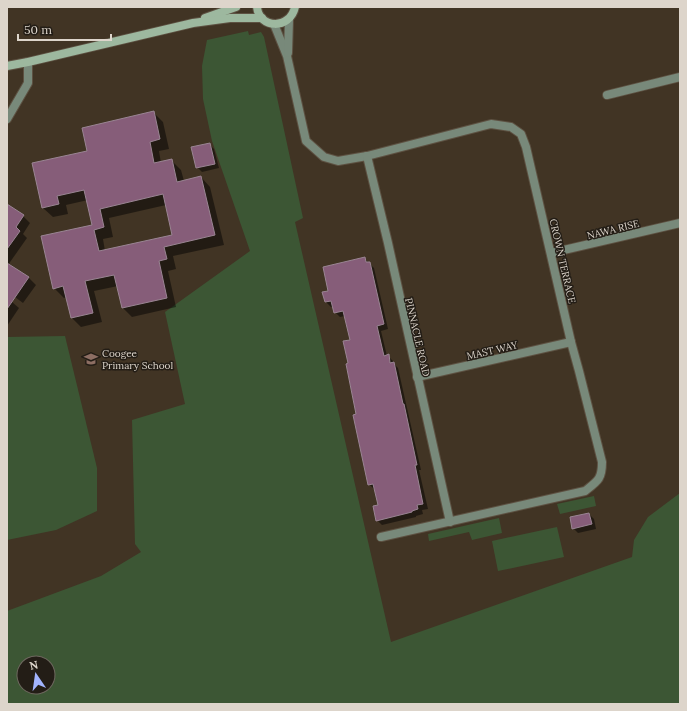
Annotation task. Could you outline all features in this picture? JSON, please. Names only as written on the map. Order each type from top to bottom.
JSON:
[{"type":"main road","points":[[193,23],[236,7]]},
{"type":"main road","points":[[257,7],[262,18],[274,24],[289,20],[295,9],[302,7]]},
{"type":"main road","points":[[7,66],[193,23],[230,18],[262,18]]},
{"type":"street","name":"CROWN TERRACE","points":[[288,56],[289,20]]},
{"type":"street","name":"CROWN TERRACE","points":[[274,24],[288,56],[306,141],[324,156],[338,161],[366,156],[491,124],[511,127],[521,134],[526,147],[571,342],[602,462],[602,472],[596,483],[585,491],[381,537]]},
{"type":"street","points":[[7,119],[28,82],[28,62]]},
{"type":"street","points":[[607,95],[680,77]]},
{"type":"street","name":"PINNACLE ROAD","points":[[366,156],[450,522]]},
{"type":"street","name":"NAWA RISE","points":[[551,253],[680,223]]},
{"type":"street","name":"MAST WAY","points":[[417,377],[571,342]]},
{"type":"green space","points":[[248,31],[249,35],[261,32],[264,37],[303,218],[295,222],[391,642],[632,557],[634,540],[648,517],[680,493],[680,704],[7,704],[7,611],[101,576],[141,552],[135,544],[132,420],[185,404],[165,312],[250,251],[212,141],[203,99],[202,66],[207,40]]},
{"type":"green space","points":[[65,336],[97,468],[97,511],[56,530],[7,540],[7,337]]},
{"type":"green space","points":[[594,496],[596,506],[560,514],[557,504]]},
{"type":"green space","points":[[499,518],[502,533],[472,540],[469,532],[429,541],[428,534]]},
{"type":"green space","points":[[557,527],[564,557],[498,571],[492,541]]},
{"type":"building","points":[[154,111],[160,139],[150,142],[154,163],[172,159],[177,182],[201,176],[215,235],[164,247],[167,259],[159,261],[167,298],[122,308],[114,275],[85,281],[93,313],[71,318],[63,286],[53,289],[41,236],[92,225],[84,190],[57,196],[59,204],[42,208],[32,163],[87,151],[82,128]],"holes":[[[163,194],[172,235],[99,251],[94,230],[104,227],[100,209]]]},
{"type":"building","points":[[210,143],[215,164],[196,168],[191,147]]},
{"type":"building","points":[[7,204],[24,215],[16,227],[20,231],[7,249]]},
{"type":"building","points":[[365,257],[366,262],[370,262],[384,324],[377,326],[384,356],[389,354],[390,363],[394,362],[404,404],[417,465],[415,465],[423,504],[417,505],[418,509],[412,512],[376,521],[373,506],[378,505],[373,484],[368,485],[353,415],[356,414],[343,341],[350,340],[343,311],[334,313],[331,301],[325,302],[322,292],[328,291],[323,267]]},
{"type":"building","points":[[7,263],[29,277],[7,309]]},
{"type":"building","points":[[589,513],[592,524],[572,529],[570,517]]},
{"type":"place","name":"Coogee Primary School","points":[[91,359]]}]
